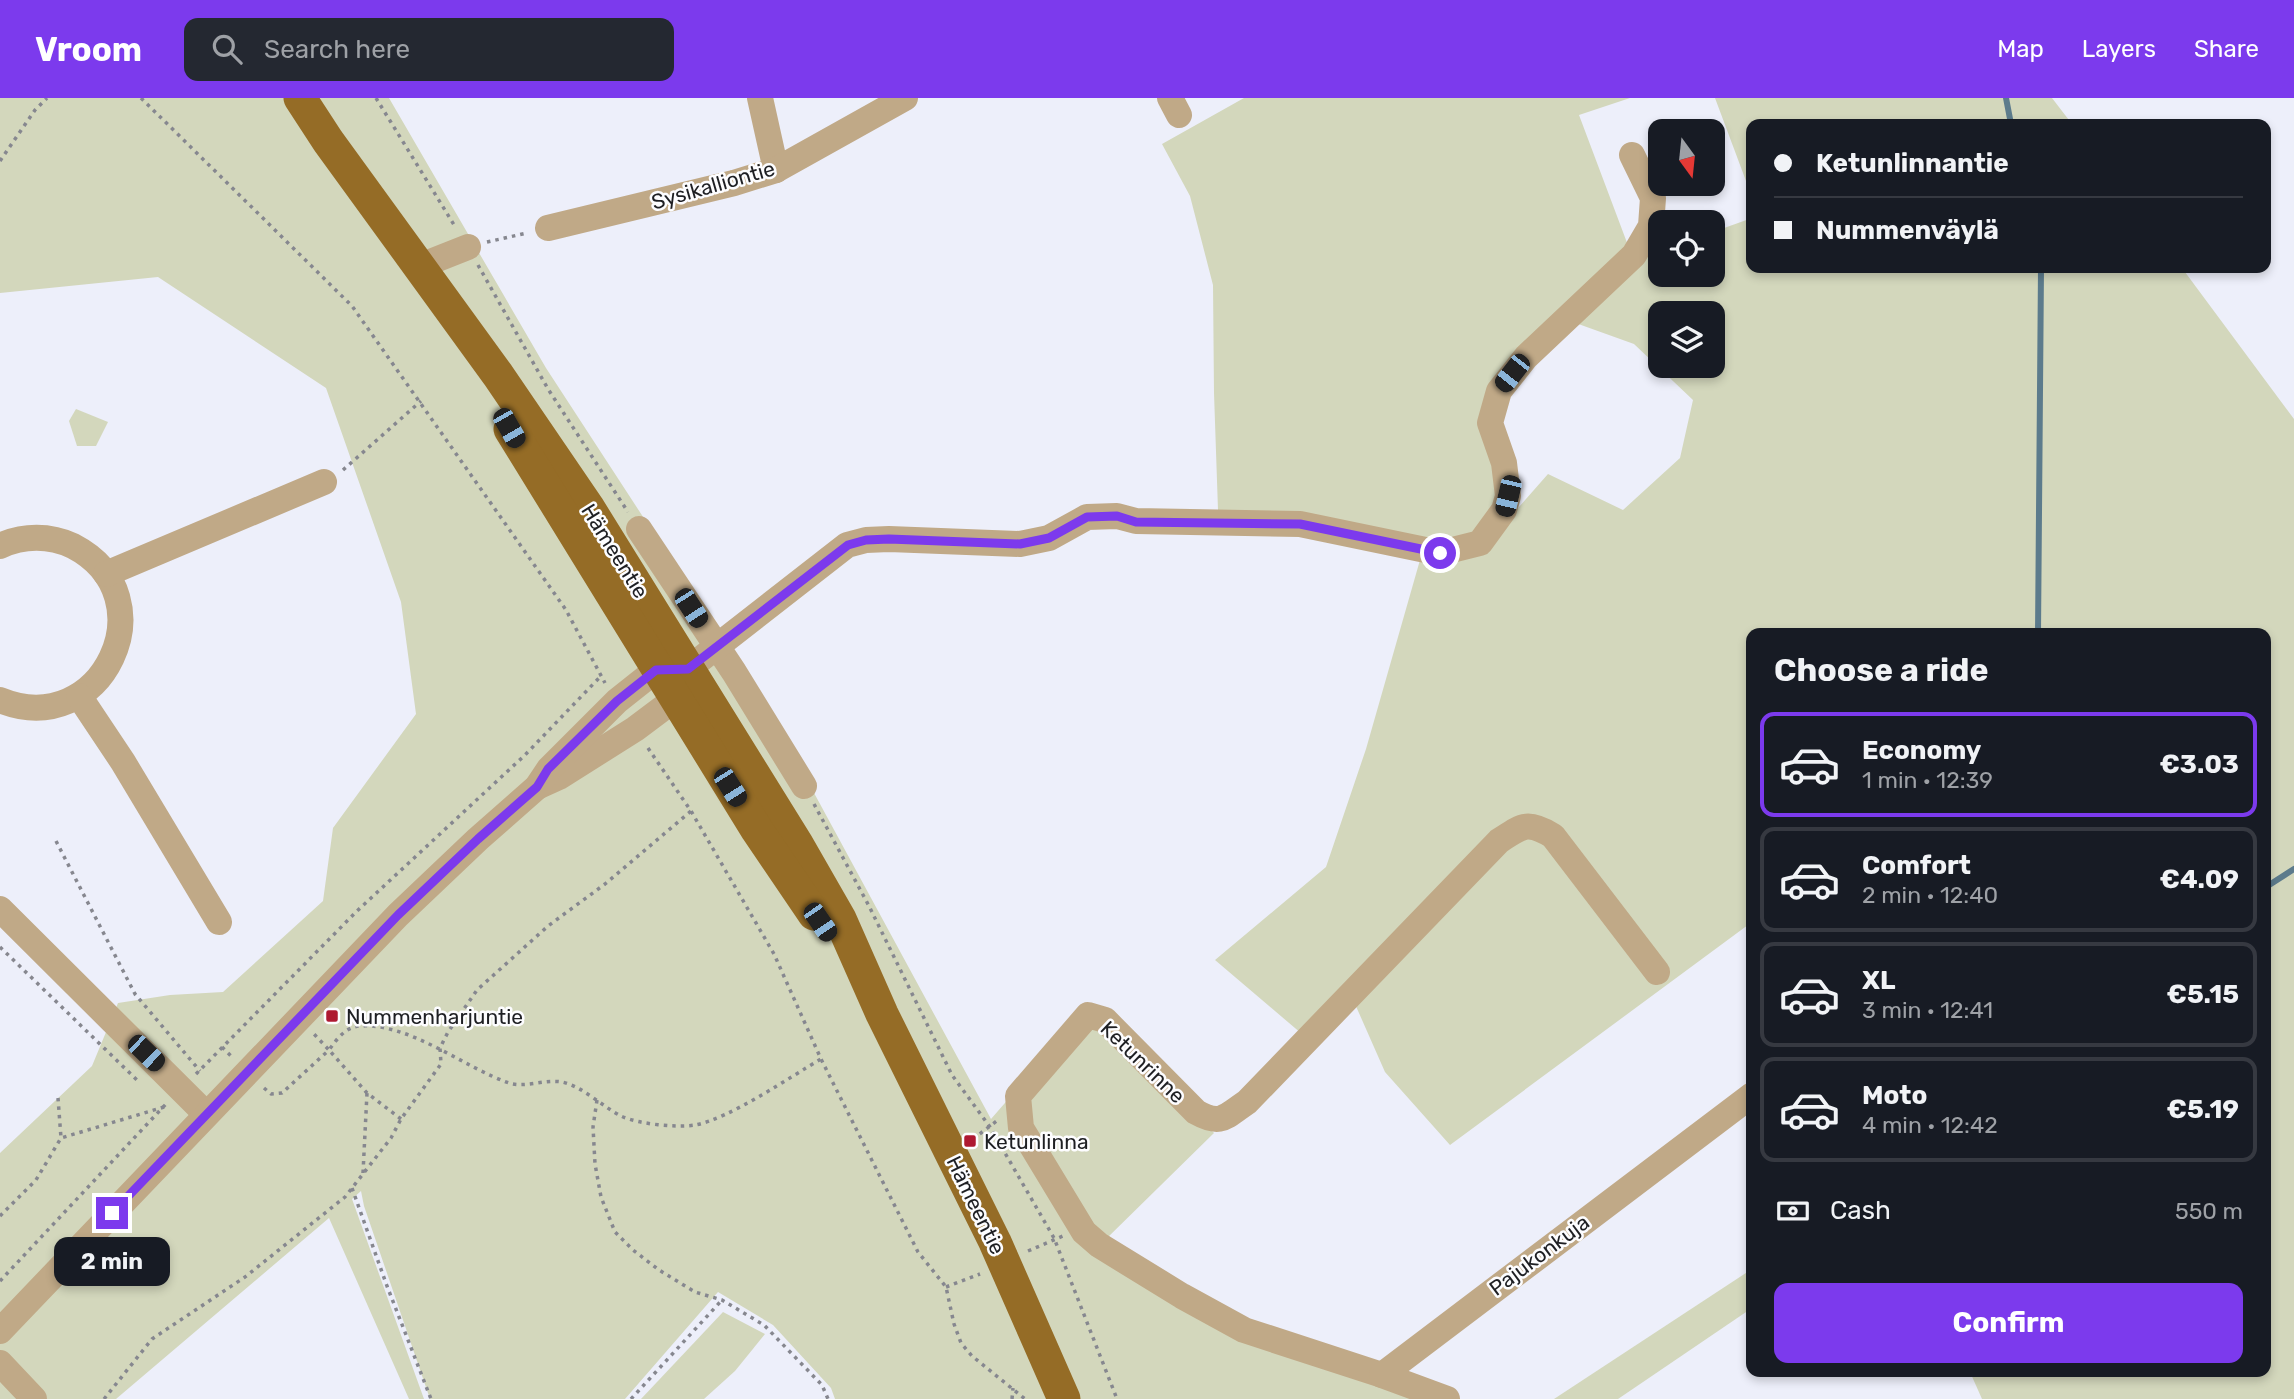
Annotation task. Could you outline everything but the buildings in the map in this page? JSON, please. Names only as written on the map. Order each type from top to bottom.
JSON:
[{"type":"main road","name":"Hämeentie","points":[[300,98],[328,141],[498,375],[588,507],[672,669],[797,845],[840,919],[883,1014],[995,1242],[1064,1399]]},
{"type":"main road","name":"Hämeentie","points":[[321,98],[421,268]]},
{"type":"main road","name":"Hämeentie","points":[[672,669],[675,699],[757,830],[883,1014]]},
{"type":"street","points":[[760,98],[776,170]]},
{"type":"street","name":"Sysikalliontie","points":[[548,228],[734,183],[776,170],[905,98]]},
{"type":"street","points":[[537,787],[548,769],[617,701],[716,647],[848,545],[866,540],[1020,544],[1049,538],[1087,517],[1117,516],[1136,522],[1300,524],[1440,553],[1480,542],[1504,510],[1508,496],[1504,463],[1490,424],[1499,391],[1526,356],[1634,255],[1651,226],[1653,198],[1632,155]]},
{"type":"street","points":[[421,268],[468,247]]},
{"type":"street","points":[[106,574],[324,482]]},
{"type":"street","points":[[639,529],[773,733],[804,786]]},
{"type":"street","points":[[0,546],[29,537],[51,538],[81,550],[106,574],[114,590],[121,625],[113,658],[103,674],[79,696],[47,707],[29,707],[0,699]]},
{"type":"street","points":[[79,696],[123,762],[219,922]]},
{"type":"street","points":[[0,1331],[398,915],[478,839],[537,787],[559,777],[635,729],[675,699]]},
{"type":"street","name":"Ketunrinne","points":[[1018,1104],[1018,1096],[1088,1015],[1105,1020],[1196,1112],[1210,1120],[1224,1118],[1247,1102],[1499,841],[1520,827],[1537,827],[1553,836],[1657,972]]},
{"type":"street","points":[[0,909],[206,1114]]},
{"type":"street","name":"Pajukonkuja","points":[[1382,1375],[1746,1100]]},
{"type":"street","points":[[1018,1104],[1021,1128],[1084,1232],[1098,1245],[1244,1330],[1447,1399]]},
{"type":"street","points":[[0,1363],[34,1399]]},
{"type":"path","points":[[0,162],[35,110],[47,98]]},
{"type":"path","points":[[141,98],[352,306],[566,610],[600,676],[617,701]]},
{"type":"path","points":[[376,98],[468,247],[548,389],[639,529]]},
{"type":"path","points":[[468,247],[548,228]]},
{"type":"path","points":[[324,482],[352,464],[421,401]]},
{"type":"path","points":[[0,1281],[182,1089],[357,911],[525,755],[600,676]]},
{"type":"path","points":[[635,729],[691,811],[774,954],[821,1059],[918,1251],[946,1287],[961,1343],[972,1356],[1025,1399]]},
{"type":"path","points":[[804,786],[869,906],[952,1074],[990,1127],[1054,1238],[1117,1399]]},
{"type":"path","points":[[104,1399],[152,1339],[246,1277],[345,1197],[391,1138],[401,1119],[441,1065],[440,1048],[477,990],[548,926],[605,884],[691,811]]},
{"type":"path","points":[[56,841],[182,1089]]},
{"type":"path","points":[[0,947],[145,1088]]},
{"type":"path","points":[[322,1024],[313,1034],[367,1093],[401,1119]]},
{"type":"path","points":[[271,1094],[282,1093],[329,1050],[341,1034],[359,1025],[389,1030],[440,1048],[511,1084],[562,1082],[622,1116],[655,1124],[695,1125],[726,1113],[821,1059]]},
{"type":"path","points":[[154,1097],[182,1089]]},
{"type":"path","points":[[61,1138],[182,1089]]},
{"type":"path","points":[[363,1175],[367,1093]]},
{"type":"path","points":[[0,1216],[36,1180],[61,1138],[58,1098]]},
{"type":"path","points":[[597,1100],[593,1127],[595,1164],[601,1197],[615,1232],[659,1270],[695,1292],[722,1300],[764,1325],[822,1385],[828,1399]]},
{"type":"path","points":[[970,1141],[1018,1104]]},
{"type":"path","points":[[352,1188],[431,1399]]},
{"type":"path","points":[[1020,1255],[1054,1238],[1084,1232]]},
{"type":"path","points":[[946,1287],[985,1272]]},
{"type":"path","points":[[631,1399],[722,1300]]},
{"type":"path","points":[[1012,1399],[1013,1388]]},
{"type":"green space","points":[[0,98],[389,98],[546,368],[720,635],[807,780],[991,1119],[1090,1005],[1214,1133],[1104,1241],[1228,1318],[1457,1399],[835,1399],[831,1388],[773,1325],[718,1292],[625,1399],[430,1399],[361,1191],[352,1199],[424,1399],[409,1399],[329,1218],[116,1399],[0,1399],[0,1153],[92,1066],[118,1003],[170,995],[223,992],[323,901],[333,828],[416,714],[401,602],[326,388],[158,277],[0,293]]},
{"type":"green space","points":[[1244,98],[1630,98],[1579,115],[1629,248],[1491,389],[1499,506],[1475,537],[1439,547],[1218,510],[1213,285],[1190,196],[1162,144]]},
{"type":"green space","points":[[1715,98],[2052,98],[2068,119],[1746,119],[1746,181],[1726,127],[1726,119],[1723,119]]},
{"type":"green space","points":[[1746,220],[1746,273],[2186,273],[2294,419],[2294,1399],[1982,1399],[1972,1377],[2271,1377],[2271,628],[1746,628],[1746,926],[1450,1145],[1385,1072],[1355,1004],[1302,1034],[1215,960],[1326,867],[1366,749],[1420,560],[1483,548],[1548,474],[1623,510],[1680,458],[1693,400],[1670,378],[1725,378],[1725,301],[1648,301],[1648,357],[1634,344],[1570,321],[1638,259],[1648,256],[1648,287],[1725,287],[1725,228]]},
{"type":"green space","points":[[76,409],[108,422],[96,446],[77,446],[69,421]]},
{"type":"green space","points":[[1746,1273],[1746,1312],[1618,1399],[1554,1399]]},
{"type":"green space","points":[[723,1312],[765,1334],[735,1371],[704,1399],[641,1399]]},
{"type":"waterway","points":[[2006,98],[2010,119]]},
{"type":"waterway","points":[[2038,628],[2041,273]]},
{"type":"waterway","points":[[2271,884],[2294,869]]},
{"type":"place","name":"Nummenharjuntie","points":[[332,1016]]},
{"type":"place","name":"Ketunlinna","points":[[970,1141]]},
{"type":"route","points":[[112,1213],[398,915],[537,787],[548,769],[617,701],[656,670],[688,669],[848,545],[866,540],[889,539],[1020,544],[1049,538],[1087,517],[1117,516],[1136,522],[1300,524],[1440,553]]}]
